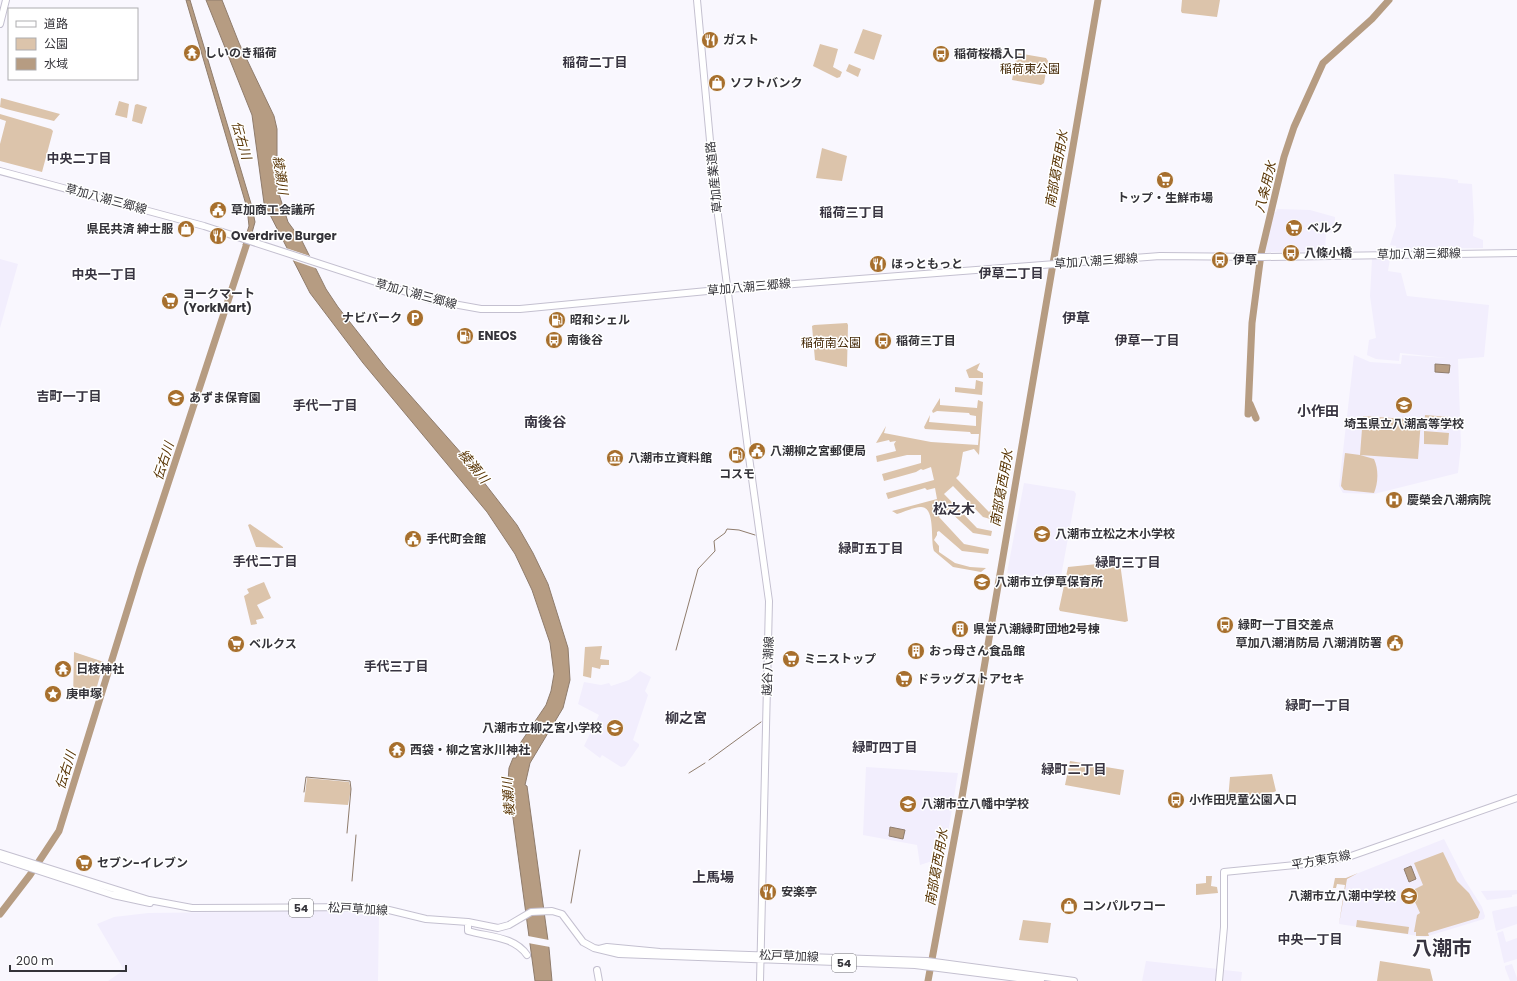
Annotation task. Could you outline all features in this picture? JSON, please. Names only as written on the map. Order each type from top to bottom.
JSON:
[{"type":"main road","points":[[0,24],[6,0]]},
{"type":"main road","name":"草加産業道路","points":[[697,0],[714,180],[736,353]]},
{"type":"main road","name":"草加八潮三郷線","points":[[0,171],[154,212],[248,240],[430,300],[481,309],[520,309],[728,289],[1048,264],[1177,256],[1260,257],[1517,253]]},
{"type":"main road","name":"越谷八潮線","points":[[736,353],[770,613],[760,981]]},
{"type":"main road","name":"平方東京線","points":[[1219,981],[1224,927],[1224,872],[1315,863],[1351,856],[1517,798]]},
{"type":"main road","name":"松戸草加線","points":[[0,853],[122,898],[158,905],[208,909],[363,907],[389,910],[426,919],[468,922],[498,928],[504,928],[531,912],[552,911],[562,914],[583,942],[599,949],[607,947],[645,951],[761,958],[927,964],[1074,981]]},
{"type":"main road","name":"松戸草加線","points":[[0,858],[30,865]]},
{"type":"main road","points":[[468,922],[468,931],[512,941],[527,955]]},
{"type":"main road","name":"松戸草加線","points":[[938,965],[1041,981]]},
{"type":"main road","points":[[597,970],[599,981]]},
{"type":"shaded area","points":[[1394,174],[1444,178],[1458,180],[1458,183],[1472,184],[1474,220],[1473,236],[1483,240],[1483,248],[1396,249],[1396,246],[1390,245],[1396,226]]},
{"type":"shaded area","points":[[1277,209],[1310,210],[1335,217],[1335,232],[1326,233],[1325,251],[1265,252],[1274,212],[1276,212]]},
{"type":"shaded area","points":[[0,259],[18,264],[0,328]]},
{"type":"shaded area","name":"埼玉県立八潮高等学校","points":[[1372,259],[1390,259],[1388,271],[1401,273],[1407,296],[1489,305],[1484,357],[1458,359],[1461,445],[1458,473],[1374,494],[1343,493],[1339,486],[1354,355],[1370,362],[1401,364],[1402,355],[1447,358],[1400,353],[1399,361],[1376,359],[1367,355],[1369,340],[1376,338],[1370,296]]},
{"type":"shaded area","name":"八潮市立松之木小学校","points":[[1024,483],[1074,491],[1076,494],[1060,582],[1007,573]]},
{"type":"shaded area","name":"八潮市立柳之宮小学校","points":[[640,671],[651,677],[645,691],[648,695],[633,740],[639,744],[639,746],[625,766],[621,767],[602,755],[600,758],[584,746],[599,715],[578,704],[584,682],[601,685],[609,683],[611,686],[629,680]]},
{"type":"shaded area","name":"八潮市立八幡中学校","points":[[866,767],[958,773],[944,857],[920,865],[917,845],[863,835]]},
{"type":"shaded area","name":"八潮市立八潮中学校","points":[[1444,839],[1465,880],[1482,907],[1485,916],[1484,919],[1425,937],[1339,924],[1346,878]]},
{"type":"shaded area","points":[[1517,890],[1517,894],[1512,895],[1512,897],[1487,900],[1481,891]]},
{"type":"shaded area","points":[[1517,906],[1517,924],[1496,931],[1492,912]]},
{"type":"shaded area","points":[[335,911],[379,915],[378,981],[108,981],[124,970],[97,924],[114,917],[148,913]]},
{"type":"shaded area","points":[[1503,931],[1506,942],[1517,938],[1517,959],[1504,963],[1497,933]]},
{"type":"shaded area","points":[[1146,961],[1218,969],[1217,981],[1142,981]]},
{"type":"shaded area","points":[[1512,964],[1517,981],[1510,981],[1505,968],[1505,966]]},
{"type":"shaded area","points":[[1224,970],[1242,972],[1241,981],[1223,981]]},
{"type":"green space","points":[[1182,0],[1220,0],[1217,17],[1182,13]]},
{"type":"green space","points":[[863,29],[882,35],[874,60],[854,53]]},
{"type":"green space","points":[[820,44],[838,49],[833,67],[842,72],[840,77],[837,78],[813,66]]},
{"type":"green space","name":"稲荷東公園","points":[[1017,53],[1046,58],[1048,61],[1044,83],[1041,85],[1012,80]]},
{"type":"green space","points":[[849,64],[861,69],[858,77],[846,71]]},
{"type":"green space","points":[[1,98],[60,114],[54,121],[6,109],[0,107]]},
{"type":"green space","points":[[119,101],[129,104],[127,118],[115,115]]},
{"type":"green space","points":[[137,104],[147,107],[142,124],[132,121],[135,105]]},
{"type":"green space","points":[[0,114],[51,129],[53,131],[42,172],[0,161],[0,144],[6,121],[0,119]]},
{"type":"green space","points":[[822,148],[847,156],[842,181],[816,178]]},
{"type":"green space","name":"稲荷南公園","points":[[847,323],[847,367],[815,360],[812,326]]},
{"type":"green space","points":[[980,363],[977,370],[983,373],[983,378],[969,378],[966,370]]},
{"type":"green space","points":[[976,380],[983,382],[982,395],[955,392],[955,387],[975,389]]},
{"type":"green space","points":[[940,398],[940,405],[977,408],[978,400],[983,402],[979,455],[974,449],[963,452],[959,475],[956,478],[989,512],[994,507],[994,520],[983,517],[953,486],[944,494],[977,528],[992,531],[991,536],[973,533],[948,510],[941,513],[939,517],[964,544],[989,549],[988,554],[962,551],[939,531],[937,532],[934,540],[939,546],[939,552],[955,563],[970,567],[986,568],[981,572],[953,567],[934,551],[931,518],[926,508],[918,507],[897,514],[892,511],[937,499],[935,488],[927,490],[925,488],[888,499],[886,493],[934,480],[931,467],[884,481],[882,474],[921,463],[921,455],[907,455],[877,462],[876,456],[896,451],[894,444],[896,441],[890,442],[889,440],[876,443],[886,426],[884,433],[931,442],[978,445],[979,434],[925,429],[924,427],[930,415],[929,422],[976,426],[976,416],[970,415],[969,413],[937,411],[933,413],[932,411]]},
{"type":"green space","points":[[1425,415],[1450,417],[1449,429],[1424,427]]},
{"type":"green space","points":[[1363,416],[1421,420],[1418,459],[1360,455]]},
{"type":"green space","points":[[1424,431],[1449,433],[1448,445],[1424,444]]},
{"type":"green space","points":[[1345,453],[1374,459],[1376,463],[1377,476],[1374,493],[1344,490],[1341,486]]},
{"type":"green space","points":[[250,524],[283,548],[256,547],[248,525]]},
{"type":"green space","points":[[1117,562],[1120,563],[1128,621],[1125,622],[1060,611],[1059,609],[1068,567]]},
{"type":"green space","points":[[264,582],[271,598],[257,605],[264,618],[256,620],[257,624],[251,625],[244,596],[249,593],[247,589]]},
{"type":"green space","points":[[602,646],[600,659],[609,660],[609,665],[601,665],[600,669],[592,667],[591,678],[583,676],[585,647]]},
{"type":"green space","points":[[74,652],[104,662],[94,697],[73,699]]},
{"type":"green space","points":[[1070,761],[1124,770],[1120,795],[1065,785]]},
{"type":"green space","points":[[1272,774],[1276,791],[1228,800],[1230,777]]},
{"type":"green space","points":[[307,778],[349,782],[351,789],[348,805],[304,802]]},
{"type":"green space","points":[[1443,852],[1457,881],[1469,893],[1480,912],[1478,918],[1428,933],[1429,936],[1416,936],[1416,932],[1414,932],[1417,915],[1420,913],[1415,902],[1409,905],[1406,898],[1407,893],[1423,885],[1414,863]]},
{"type":"green space","points":[[1358,873],[1347,879],[1339,924],[1345,885],[1337,884],[1336,888],[1333,888],[1335,878],[1346,878]]},
{"type":"green space","points":[[1206,876],[1212,876],[1211,886],[1217,887],[1218,893],[1196,895],[1196,884],[1206,883]]},
{"type":"green space","points":[[1023,920],[1051,923],[1048,943],[1019,940]]},
{"type":"green space","points":[[1357,920],[1409,927],[1408,934],[1356,927]]},
{"type":"green space","points":[[1380,961],[1430,969],[1433,981],[1377,981]]},
{"type":"water","points":[[186,0],[190,0],[252,207],[255,222],[248,247],[243,245],[249,226],[247,208]]},
{"type":"water","points":[[206,0],[222,0],[239,43],[274,116],[277,129],[277,188],[288,222],[302,241],[326,289],[338,307],[386,368],[462,454],[517,525],[548,584],[568,648],[570,680],[563,708],[530,763],[525,785],[527,786],[549,948],[552,981],[535,981],[508,781],[509,768],[513,758],[516,758],[521,748],[519,745],[546,705],[551,691],[554,674],[550,643],[532,590],[515,554],[487,512],[363,363],[310,293],[264,203],[252,115]]},
{"type":"water","points":[[1435,364],[1450,365],[1449,373],[1435,372]]},
{"type":"water","points":[[890,827],[905,830],[903,839],[889,836]]},
{"type":"water","points":[[1411,866],[1416,879],[1409,882],[1404,869]]},
{"type":"pier","points":[[286,248],[313,257],[318,269],[292,260]]},
{"type":"pier","points":[[528,936],[549,940],[550,947],[528,943]]},
{"type":"waterway","name":"南部葛西用水","points":[[928,981],[962,797],[1098,0]]},
{"type":"waterway","name":"八条用水","points":[[1248,414],[1252,323],[1261,254],[1284,157],[1294,127],[1323,63],[1372,19],[1389,0]]},
{"type":"waterway","name":"伝右川","points":[[0,914],[30,875],[59,831],[140,569],[249,237]]},
{"type":"waterway","points":[[1250,404],[1256,418]]},
{"type":"waterway","points":[[676,650],[698,569],[715,551],[714,541],[725,533],[727,529],[739,530],[755,535]]},
{"type":"waterway","points":[[709,760],[761,722]]},
{"type":"waterway","points":[[689,773],[705,763]]},
{"type":"waterway","points":[[304,792],[306,777],[350,781],[351,789],[347,833]]},
{"type":"waterway","points":[[352,881],[356,835]]},
{"type":"waterway","points":[[571,903],[580,850]]},
{"type":"place","name":"ガスト","points":[[710,40]]},
{"type":"place","name":"しいのき稲荷","points":[[192,53]]},
{"type":"place","name":"稲荷桜橋入口","points":[[941,54]]},
{"type":"place","name":"ソフトバンク","points":[[717,83]]},
{"type":"place","name":"トップ・生鮮市場","points":[[1165,180]]},
{"type":"place","name":"草加商工会議所","points":[[218,210]]},
{"type":"place","name":"ベルク","points":[[1294,228]]},
{"type":"place","name":"県民共済 紳士服","points":[[186,229]]},
{"type":"place","name":"Overdrive Burger","points":[[218,236]]},
{"type":"place","name":"八條小橋","points":[[1291,253]]},
{"type":"place","name":"伊草","points":[[1220,260]]},
{"type":"place","name":"ほっともっと","points":[[878,264]]},
{"type":"place","name":"ヨークマート (YorkMart)","points":[[170,301]]},
{"type":"place","name":"ナビパーク","points":[[415,318]]},
{"type":"place","name":"昭和シェル","points":[[557,320]]},
{"type":"place","name":"ENEOS","points":[[465,336]]},
{"type":"place","name":"南後谷","points":[[554,340]]},
{"type":"place","name":"稲荷三丁目","points":[[883,341]]},
{"type":"place","name":"あずま保育園","points":[[176,398]]},
{"type":"place","name":"埼玉県立八潮高等学校","points":[[1404,405]]},
{"type":"place","name":"八潮柳之宮郵便局","points":[[757,451]]},
{"type":"place","name":"コスモ","points":[[737,455]]},
{"type":"place","name":"八潮市立資料館","points":[[615,458]]},
{"type":"place","name":"慶榮会八潮病院","points":[[1394,500]]},
{"type":"place","name":"八潮市立松之木小学校","points":[[1042,534]]},
{"type":"place","name":"手代町会館","points":[[413,539]]},
{"type":"place","name":"八潮市立伊草保育所","points":[[982,582]]},
{"type":"place","name":"緑町一丁目交差点","points":[[1225,625]]},
{"type":"place","name":"県営八潮緑町団地2号棟","points":[[960,629]]},
{"type":"place","name":"草加八潮消防局 八潮消防署","points":[[1395,643]]},
{"type":"place","name":"ベルクス","points":[[236,644]]},
{"type":"place","name":"おっ母さん食品館","points":[[916,651]]},
{"type":"place","name":"ミニストップ","points":[[791,659]]},
{"type":"place","name":"日枝神社","points":[[63,669]]},
{"type":"place","name":"ドラッグストアセキ","points":[[904,679]]},
{"type":"place","name":"庚申塚","points":[[53,694]]},
{"type":"place","name":"八潮市立柳之宮小学校","points":[[615,728]]},
{"type":"place","name":"西袋・柳之宮氷川神社","points":[[397,750]]},
{"type":"place","name":"小作田児童公園入口","points":[[1176,800]]},
{"type":"place","name":"八潮市立八幡中学校","points":[[908,804]]},
{"type":"place","name":"セブン-イレブン","points":[[84,863]]},
{"type":"place","name":"安楽亭","points":[[768,892]]},
{"type":"place","name":"八潮市立八潮中学校","points":[[1409,896]]},
{"type":"place","name":"コンパルワコー","points":[[1069,906]]},
{"type":"district","name":"稲荷二丁目","points":[[595,62]]},
{"type":"district","name":"中央二丁目","points":[[79,158]]},
{"type":"district","name":"稲荷三丁目","points":[[852,212]]},
{"type":"district","name":"伊草二丁目","points":[[1011,273]]},
{"type":"district","name":"中央一丁目","points":[[104,274]]},
{"type":"district","name":"伊草","points":[[1076,318]]},
{"type":"district","name":"伊草一丁目","points":[[1147,340]]},
{"type":"district","name":"吉町一丁目","points":[[69,396]]},
{"type":"district","name":"手代一丁目","points":[[325,405]]},
{"type":"district","name":"小作田","points":[[1318,411]]},
{"type":"district","name":"南後谷","points":[[545,422]]},
{"type":"district","name":"松之木","points":[[954,509]]},
{"type":"district","name":"緑町五丁目","points":[[871,548]]},
{"type":"district","name":"手代二丁目","points":[[265,561]]},
{"type":"district","name":"緑町三丁目","points":[[1128,562]]},
{"type":"district","name":"手代三丁目","points":[[396,666]]},
{"type":"district","name":"緑町一丁目","points":[[1318,705]]},
{"type":"district","name":"柳之宮","points":[[686,718]]},
{"type":"district","name":"緑町四丁目","points":[[885,747]]},
{"type":"district","name":"緑町二丁目","points":[[1074,769]]},
{"type":"district","name":"上馬場","points":[[713,877]]},
{"type":"district","name":"中央一丁目","points":[[1310,939]]},
{"type":"district","name":"八潮市","points":[[1442,948]]},
{"type":"water label","name":"綾瀬川","points":[[281,175]]},
{"type":"water label","name":"綾瀬川","points":[[474,466]]},
{"type":"water label","name":"綾瀬川","points":[[508,797]]}]
